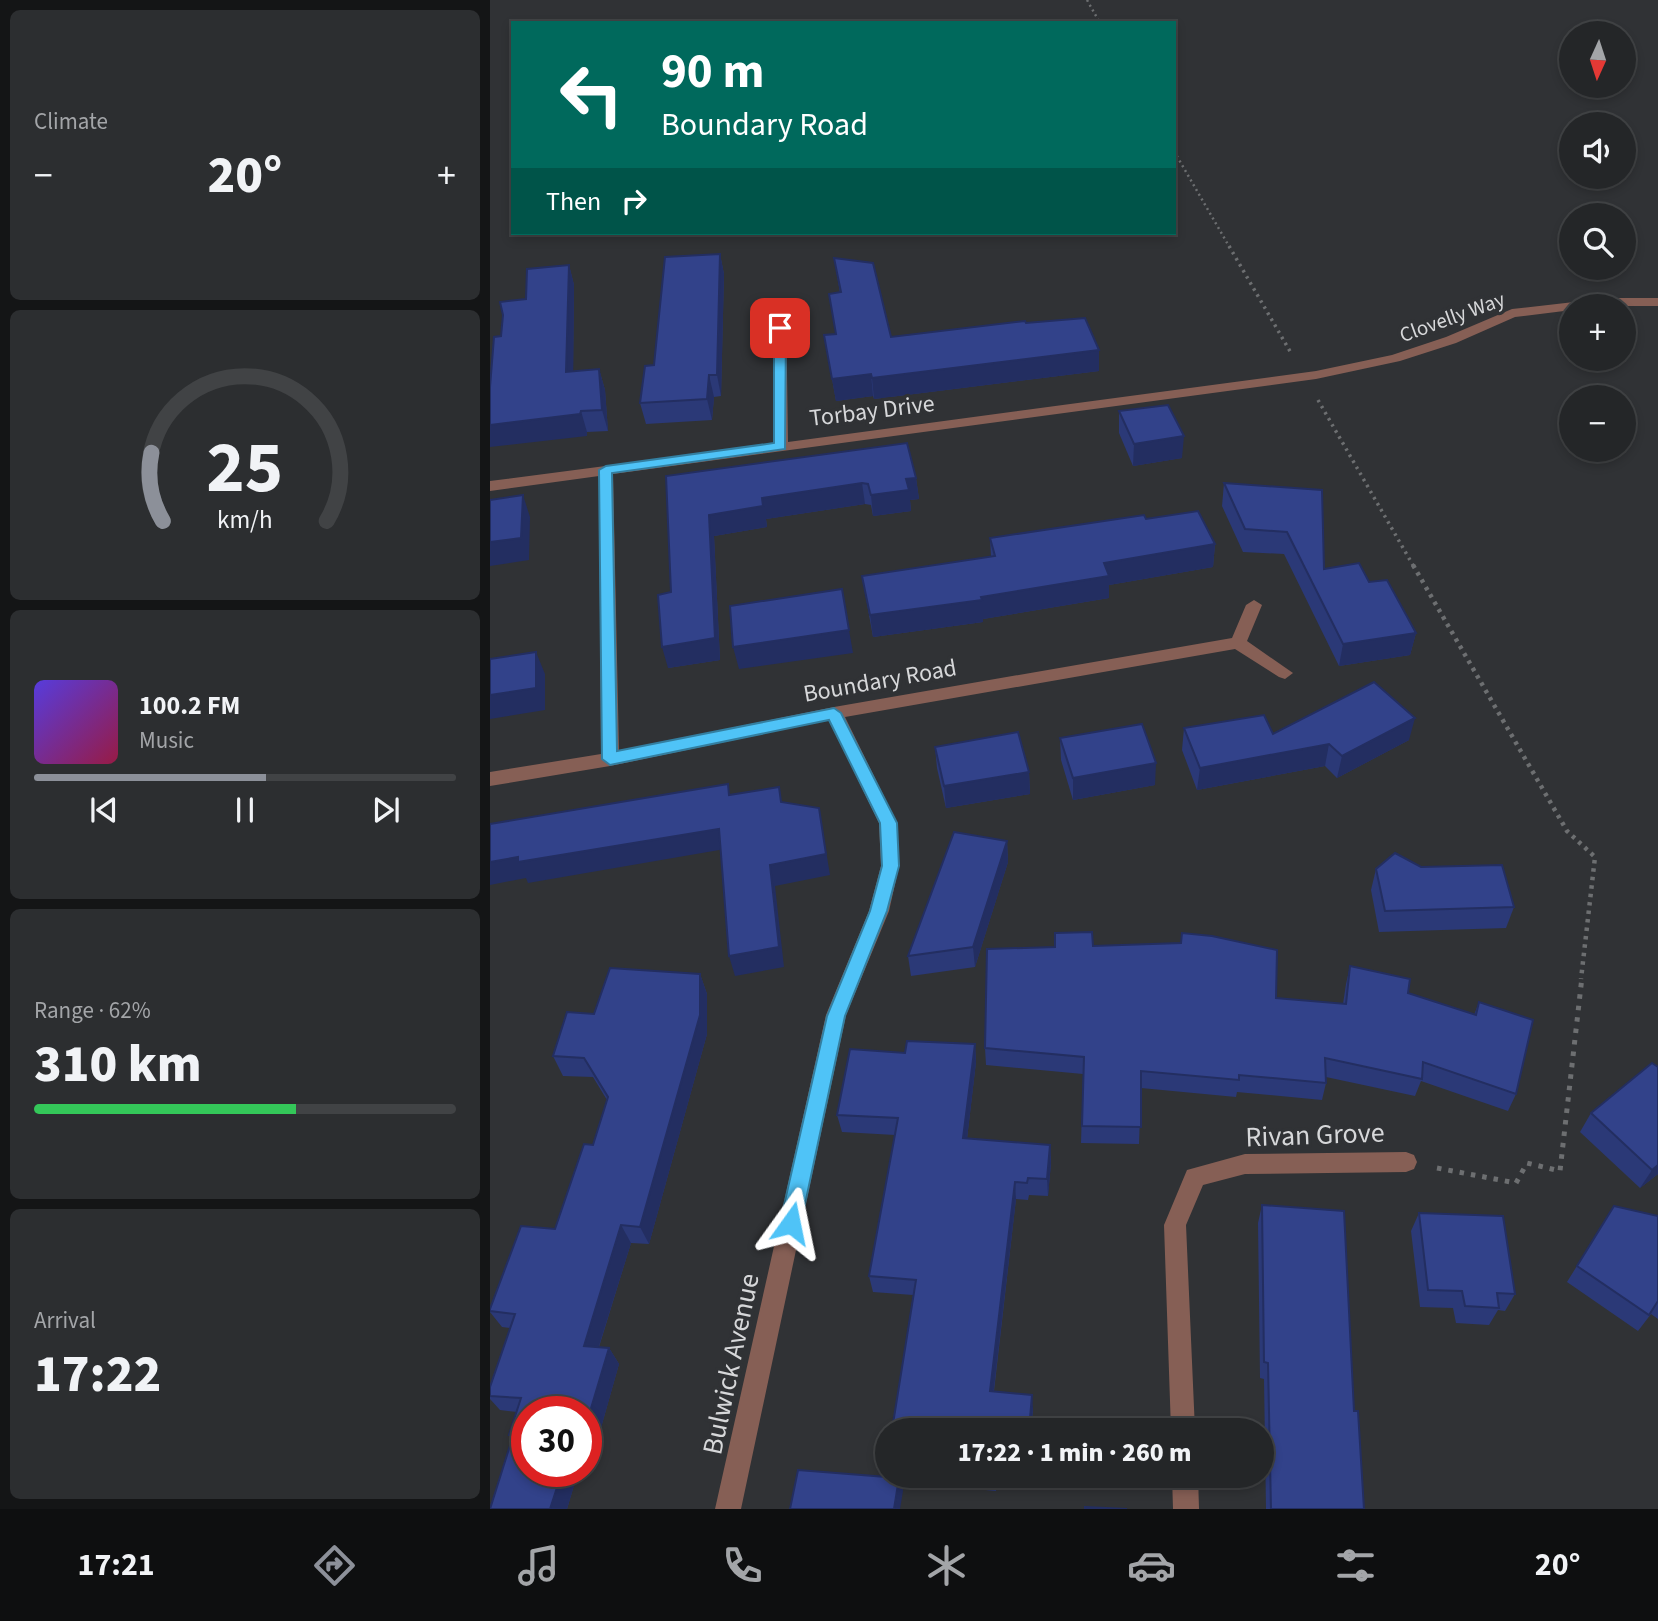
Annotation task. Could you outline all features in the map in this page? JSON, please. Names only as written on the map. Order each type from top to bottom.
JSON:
[{"type":"street","name":"Clovelly Way","points":[[1261,384],[1395,358],[1451,340],[1512,313],[1609,302],[1658,302]]},
{"type":"street","points":[[780,304],[780,446]]},
{"type":"street","name":"Torbay Drive","points":[[490,486],[1261,384]]},
{"type":"street","points":[[606,470],[610,759]]},
{"type":"street","points":[[1254,605],[1238,643],[1284,673]]},
{"type":"street","name":"Boundary Road","points":[[490,779],[610,759],[834,713],[1238,643]]},
{"type":"street","name":"Bulwick Avenue","points":[[728,1509],[836,1016],[878,911],[890,866],[888,823],[834,713]]},
{"type":"street","name":"Rivan Grove","points":[[1183,1418],[1175,1224],[1195,1177],[1245,1164],[1406,1161]]},
{"type":"street","points":[[1185,1488],[1186,1509]]},
{"type":"path","points":[[1087,0],[1099,21]]},
{"type":"path","points":[[1176,154],[1291,354]]},
{"type":"path","points":[[1312,389],[1567,831],[1595,857],[1560,1171],[1527,1163],[1516,1183],[1406,1161]]},
{"type":"building","points":[[720,254],[717,375],[709,375],[707,399],[640,403],[645,366],[654,365],[665,257]]},
{"type":"building","points":[[834,258],[873,263],[891,337],[1025,321],[1085,318],[1099,350],[872,378],[871,374],[832,379],[824,335],[836,334],[829,294],[841,292]]},
{"type":"building","points":[[569,265],[566,372],[599,369],[602,410],[490,425],[494,337],[501,336],[503,315],[500,302],[526,299],[527,269]]},
{"type":"building","points":[[1168,405],[1184,436],[1134,444],[1119,411]]},
{"type":"building","points":[[907,443],[916,478],[906,479],[909,490],[871,495],[868,484],[862,483],[762,498],[763,506],[709,515],[715,638],[662,647],[658,595],[671,592],[666,476]]},
{"type":"building","points":[[1224,483],[1322,490],[1324,569],[1359,563],[1369,582],[1387,580],[1416,633],[1343,644],[1287,532],[1245,529]]},
{"type":"building","points":[[523,495],[521,538],[490,542],[490,500]]},
{"type":"building","points":[[1198,511],[1215,544],[1104,563],[1109,576],[981,597],[982,600],[870,615],[862,576],[995,556],[990,538],[1144,515],[1146,519]]},
{"type":"building","points":[[842,589],[849,630],[733,647],[730,606]]},
{"type":"building","points":[[536,652],[536,688],[490,695],[490,659]]},
{"type":"building","points":[[1374,682],[1415,718],[1342,756],[1329,744],[1200,768],[1184,728],[1264,715],[1273,734]]},
{"type":"building","points":[[1142,724],[1156,763],[1073,778],[1060,738]]},
{"type":"building","points":[[1018,732],[1029,772],[944,786],[935,747]]},
{"type":"building","points":[[728,784],[729,795],[779,787],[781,802],[819,808],[826,854],[770,865],[779,947],[729,956],[719,829],[518,862],[518,857],[490,862],[490,824]]},
{"type":"building","points":[[954,832],[1007,841],[973,947],[908,956]]},
{"type":"building","points":[[1395,853],[1421,867],[1502,865],[1514,907],[1385,911],[1376,869]]},
{"type":"building","points":[[1092,932],[1093,946],[1181,943],[1182,933],[1212,936],[1277,950],[1276,998],[1346,1004],[1350,966],[1410,979],[1408,993],[1476,1015],[1479,1002],[1533,1020],[1516,1094],[1423,1062],[1422,1079],[1325,1058],[1326,1083],[1239,1075],[1239,1080],[1141,1071],[1141,1127],[1082,1126],[1084,1057],[985,1048],[987,949],[1055,947],[1055,933]]},
{"type":"building","points":[[610,968],[700,974],[700,1015],[640,1227],[621,1225],[584,1346],[609,1348],[595,1396],[490,1396],[490,1387],[515,1314],[490,1309],[521,1226],[555,1229],[584,1144],[593,1145],[608,1097],[584,1058],[553,1056],[567,1012],[594,1014]]},
{"type":"building","points":[[907,1041],[975,1044],[963,1138],[1050,1145],[1047,1179],[1028,1178],[1027,1183],[1015,1182],[990,1391],[1032,1395],[1030,1418],[894,1418],[916,1280],[869,1276],[898,1118],[837,1115],[850,1049],[905,1053]]},
{"type":"building","points":[[1652,1063],[1658,1067],[1658,1165],[1652,1170],[1591,1113]]},
{"type":"building","points":[[1262,1205],[1344,1211],[1354,1411],[1358,1411],[1364,1509],[1271,1509],[1271,1488],[1274,1488],[1274,1418],[1269,1418],[1268,1363],[1264,1362]]},
{"type":"building","points":[[1614,1206],[1658,1216],[1658,1301],[1649,1315],[1577,1266]]},
{"type":"building","points":[[1419,1213],[1503,1216],[1515,1294],[1497,1293],[1499,1308],[1465,1306],[1462,1291],[1428,1290]]},
{"type":"building","points":[[511,1442],[511,1487],[557,1487],[550,1509],[490,1509]]},
{"type":"building","points":[[798,1470],[875,1476],[875,1488],[897,1488],[894,1509],[790,1509]]},
{"type":"building","points":[[1085,1507],[1127,1509],[1085,1509]]},
{"type":"route","points":[[780,328],[780,446],[606,470],[610,759],[834,713],[888,823],[890,866],[878,911],[836,1016],[791,1223]]}]
